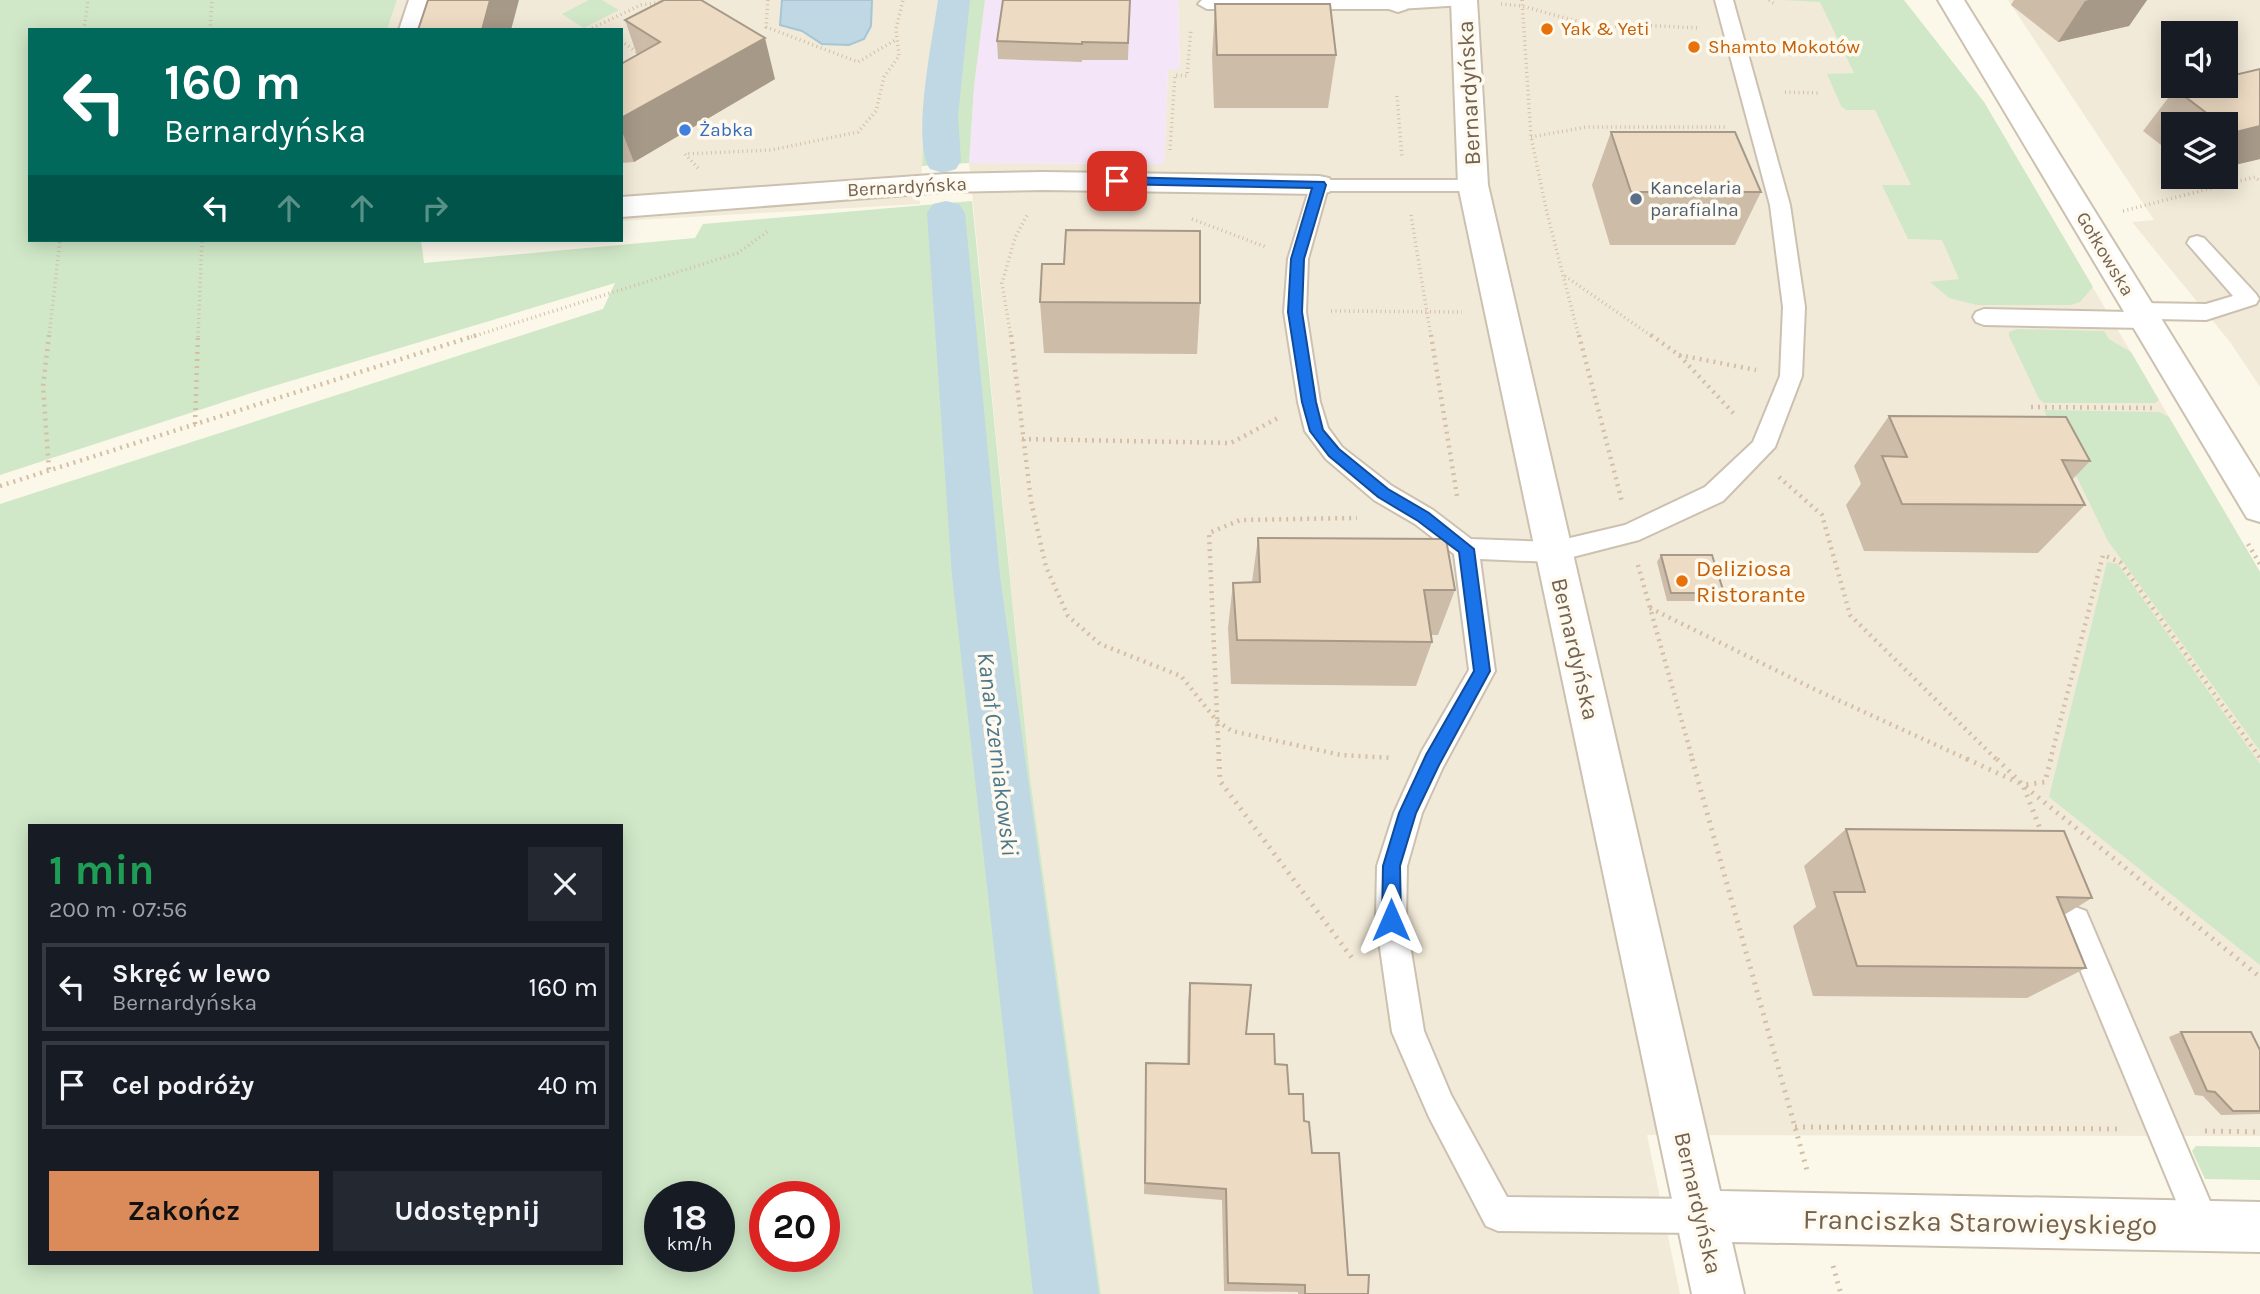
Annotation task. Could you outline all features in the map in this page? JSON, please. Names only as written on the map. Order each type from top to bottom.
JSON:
[{"type":"street","points":[[413,28],[422,0]]},
{"type":"street","name":"Bernardyńska","points":[[1464,0],[1473,185],[1718,1294]]},
{"type":"street","name":"Gołkowska","points":[[1951,0],[2260,508]]},
{"type":"street","name":"Bernardyńska","points":[[623,207],[945,183],[1044,180],[1320,185]]},
{"type":"street","name":"Franciszka Starowieyskiego","points":[[1701,1216],[2260,1227]]},
{"type":"lane","points":[[1207,4],[1464,0]]},
{"type":"lane","points":[[1473,185],[1320,185],[1298,259],[1295,312],[1309,402],[1317,431],[1334,453],[1383,493],[1423,517],[1466,549],[1553,552],[1630,533],[1714,494],[1763,447],[1791,376],[1794,307],[1780,205],[1724,0]]},
{"type":"lane","points":[[1984,317],[2206,312],[2248,299],[2197,243]]},
{"type":"lane","points":[[1466,549],[1482,671],[1432,760],[1408,813],[1392,866],[1391,920],[1408,1032],[1440,1106],[1498,1214],[1701,1216]]},
{"type":"lane","points":[[2075,921],[2204,1227]]},
{"type":"path","points":[[84,28],[88,0]]},
{"type":"path","points":[[211,28],[212,0]]},
{"type":"path","points":[[633,0],[641,5]]},
{"type":"path","points":[[768,0],[766,27],[858,62],[897,39]]},
{"type":"path","points":[[700,170],[685,154],[771,150],[858,132],[876,111],[884,77],[899,56],[896,29],[903,0]]},
{"type":"path","points":[[1464,0],[1522,3],[1598,27],[1639,25],[1732,29]]},
{"type":"path","points":[[1769,0],[1776,5]]},
{"type":"path","points":[[592,28],[641,5],[667,2]]},
{"type":"path","points":[[1522,3],[1531,137],[1564,275],[1650,608],[1820,1219]]},
{"type":"path","points":[[1170,155],[1175,75],[1187,76],[1192,23],[1207,4]]},
{"type":"path","points":[[599,25],[603,28]]},
{"type":"path","points":[[623,42],[643,56]]},
{"type":"path","points":[[1397,96],[1400,149],[1466,549]]},
{"type":"path","points":[[1531,137],[1587,127],[1758,127]]},
{"type":"path","points":[[2120,212],[2258,178]]},
{"type":"path","points":[[0,486],[737,253],[822,192]]},
{"type":"path","points":[[1032,206],[1015,238],[1002,283],[1016,366],[1031,502],[1046,567],[1069,616],[1100,644],[1181,676],[1217,721],[1232,731],[1341,755],[1432,760]]},
{"type":"path","points":[[1188,217],[1298,259]]},
{"type":"path","points":[[49,470],[43,386],[60,242]]},
{"type":"path","points":[[195,424],[202,242]]},
{"type":"path","points":[[1564,275],[1679,355],[1734,411],[1754,455],[1822,515],[1850,615],[2022,785],[2260,977]]},
{"type":"path","points":[[1295,312],[1500,313]]},
{"type":"path","points":[[1679,355],[1791,376]]},
{"type":"path","points":[[1022,439],[1231,443],[1309,402]]},
{"type":"path","points":[[2031,407],[2154,408]]},
{"type":"path","points":[[1359,967],[1220,781],[1209,533],[1240,520],[1423,517]]},
{"type":"path","points":[[1650,608],[1814,689],[2022,785],[2045,782],[2103,555],[2120,562],[2260,758]]},
{"type":"path","points":[[2022,785],[2046,847]]},
{"type":"path","points":[[1795,1127],[2260,1132]]},
{"type":"shaded area","points":[[397,0],[940,0],[924,126],[920,204],[623,221],[623,28],[388,28]]},
{"type":"shaded area","points":[[985,0],[1178,0],[1180,69],[1168,70],[1164,164],[969,163],[974,87]]},
{"type":"shaded area","points":[[1178,0],[1896,0],[1903,12],[1984,102],[2260,572],[2260,1136],[1647,1135],[1680,1294],[1101,1294],[1030,777],[969,163],[1164,164],[1168,69],[1180,69]]},
{"type":"shaded area","points":[[2008,0],[2260,0],[2260,387],[2230,342],[2132,222],[2154,220]]},
{"type":"green space","points":[[0,0],[397,0],[388,28],[28,28],[28,242],[421,242],[424,263],[695,238],[703,224],[972,201],[1030,777],[1101,1294],[0,1294],[0,504],[603,309],[615,283],[264,389],[0,475]],"holes":[[[970,670],[971,670],[1017,1094]]]},
{"type":"green space","points":[[589,0],[602,0],[619,10],[584,28],[562,14]]},
{"type":"green space","points":[[940,0],[985,0],[974,87],[969,163],[922,166],[924,126]]},
{"type":"green space","points":[[1781,0],[1904,0],[1984,102],[2093,287],[2080,302],[2071,305],[1977,305],[1949,298],[1930,282],[1959,279],[1942,240],[1908,239],[1882,185],[1911,185],[1875,110],[1846,110],[1841,106],[1827,74],[1854,73],[1820,2]]},
{"type":"green space","points":[[2017,329],[2104,331],[2109,339],[2131,352],[2159,400],[2155,403],[2044,403],[2039,399],[2009,336],[2009,332]]},
{"type":"green space","points":[[2044,410],[2159,412],[2169,417],[2260,572],[2260,751],[2108,541]]},
{"type":"green space","points":[[2107,562],[2118,564],[2260,764],[2260,965],[2049,797]]},
{"type":"green space","points":[[2196,1146],[2260,1147],[2260,1180],[2205,1179],[2192,1151]]},
{"type":"water","points":[[782,0],[872,0],[871,26],[864,39],[849,45],[822,44],[802,31],[780,25]]},
{"type":"building","points":[[428,0],[490,0],[483,28],[419,28]]},
{"type":"building","points":[[664,0],[701,0],[765,38],[623,117],[623,63],[660,42],[625,20]]},
{"type":"building","points":[[1003,0],[1130,0],[1128,43],[997,41]]},
{"type":"building","points":[[1215,4],[1330,4],[1336,55],[1217,55]]},
{"type":"building","points":[[2260,69],[2260,126],[2238,132],[2238,112],[2205,112],[2187,98],[2238,98],[2238,74]]},
{"type":"building","points":[[1611,132],[1735,132],[1761,192],[1631,192]]},
{"type":"building","points":[[1066,230],[1200,231],[1200,303],[1040,302],[1042,264],[1064,264]]},
{"type":"building","points":[[1889,416],[2066,417],[2090,461],[2062,460],[2085,505],[1902,504],[1882,456],[1907,457]]},
{"type":"building","points":[[1258,538],[1446,539],[1455,590],[1424,590],[1432,642],[1237,640],[1233,583],[1260,582]]},
{"type":"building","points":[[1661,555],[1712,555],[1724,593],[1671,593]]},
{"type":"building","points":[[1846,829],[2064,831],[2092,898],[2057,897],[2086,968],[1857,966],[1834,892],[1865,892]]},
{"type":"building","points":[[1190,983],[1251,985],[1246,1034],[1274,1034],[1275,1064],[1287,1065],[1289,1094],[1303,1094],[1304,1121],[1309,1122],[1312,1153],[1339,1153],[1348,1275],[1369,1275],[1368,1294],[1305,1294],[1305,1285],[1228,1283],[1226,1189],[1145,1183],[1146,1063],[1189,1064]]},
{"type":"building","points":[[2181,1032],[2251,1032],[2260,1050],[2260,1111],[2233,1111],[2215,1092],[2207,1091]]},
{"type":"waterway","name":"Kanał Czerniakowski","points":[[943,161],[940,116],[954,0]]},
{"type":"waterway","name":"Kanał Czerniakowski","points":[[946,213],[976,576],[1066,1294]]},
{"type":"place","name":"Yak & Yeti","points":[[1547,29]]},
{"type":"place","name":"Shamto Mokotów","points":[[1694,47]]},
{"type":"place","name":"Żabka","points":[[685,130]]},
{"type":"place","name":"Kancelaria parafialna","points":[[1636,199]]},
{"type":"place","name":"Deliziosa Ristorante","points":[[1682,581]]},
{"type":"route","points":[[1117,181],[1320,185],[1298,259],[1295,312],[1309,402],[1317,431],[1334,453],[1383,493],[1423,517],[1466,549],[1482,671],[1432,760],[1408,813],[1392,866],[1391,920]]}]
